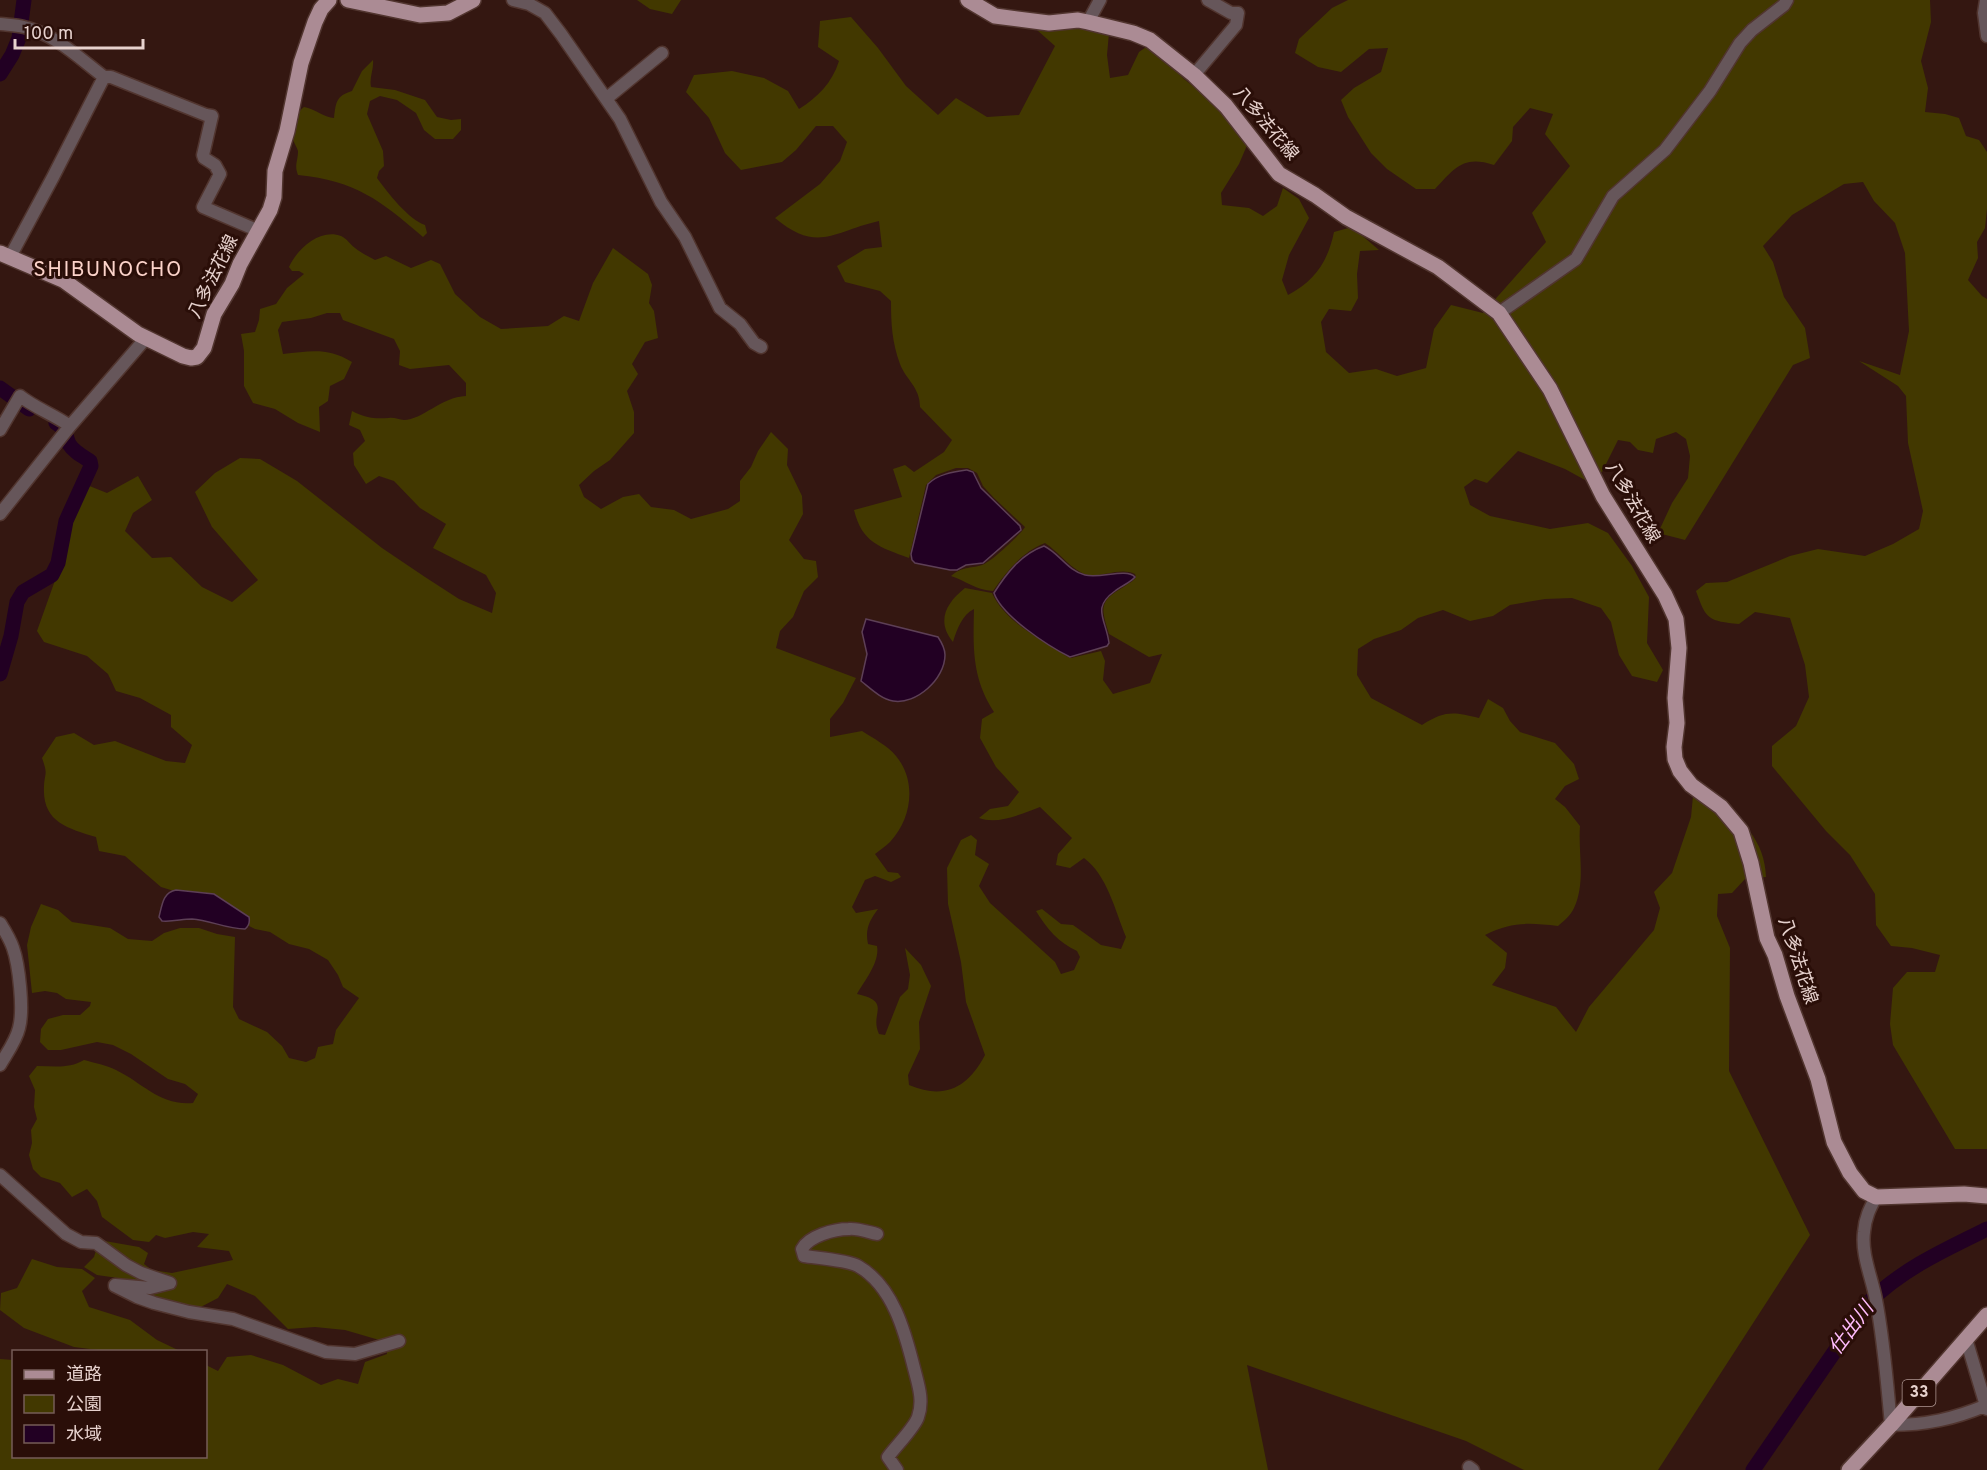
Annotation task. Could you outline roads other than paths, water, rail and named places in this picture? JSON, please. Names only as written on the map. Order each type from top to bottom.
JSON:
[{"type":"main road","name":"八多法花線","points":[[5,255],[63,280],[146,338],[183,356],[197,357],[204,348],[214,314],[270,210],[274,197],[275,171],[287,131],[301,63],[315,21],[329,0]]},
{"type":"main road","points":[[348,0],[420,15],[448,13],[473,0]]},
{"type":"main road","name":"八多法花線","points":[[968,0],[995,15],[1049,23],[1078,20],[1133,33],[1150,40],[1194,75],[1226,106],[1279,174],[1346,217],[1438,267],[1499,312],[1551,389],[1603,496],[1665,595],[1676,619],[1680,648],[1675,698],[1677,723],[1675,759],[1680,771],[1691,785],[1721,807],[1741,831],[1747,847],[1767,938],[1818,1079],[1834,1142],[1850,1173],[1864,1191],[1876,1197]]},
{"type":"main road","points":[[1876,1197],[1964,1194],[1987,1196]]},
{"type":"main road","name":"33","points":[[1849,1470],[1987,1315]]},
{"type":"street","points":[[513,0],[530,4],[545,13],[606,98],[620,119],[661,202],[685,237],[720,308],[740,324],[754,343],[761,347]]},
{"type":"street","points":[[1194,75],[1238,20],[1238,13],[1231,13],[1208,0]]},
{"type":"street","points":[[1499,312],[1576,260],[1613,196],[1665,150],[1710,91],[1740,42],[1787,0]]},
{"type":"street","points":[[1986,0],[1984,13],[1987,36]]},
{"type":"street","points":[[1088,22],[1096,1]]},
{"type":"street","points":[[12,26],[45,35],[68,48],[104,77],[111,77],[212,116],[203,155],[215,165],[220,174],[203,207],[259,231]]},
{"type":"street","points":[[606,98],[662,53]]},
{"type":"street","points":[[5,255],[53,177],[104,77]]},
{"type":"street","points":[[0,514],[66,430],[146,338]]},
{"type":"street","points":[[0,430],[20,396],[30,404],[55,415],[66,430]]},
{"type":"street","points":[[0,923],[13,946],[17,961],[21,1010],[20,1026],[16,1037],[0,1065]]},
{"type":"street","points":[[0,1175],[38,1208],[58,1230],[81,1242],[96,1243],[134,1269],[171,1283],[150,1288],[115,1285],[136,1297],[189,1312],[233,1319],[326,1352],[355,1354],[399,1341]]},
{"type":"street","points":[[1876,1197],[1866,1216],[1863,1233],[1864,1250],[1877,1301],[1891,1425],[1920,1425],[1962,1416],[1987,1407],[1966,1339]]},
{"type":"street","points":[[877,1234],[849,1229],[823,1234],[805,1244],[802,1250],[804,1256],[856,1265],[869,1274],[882,1288],[904,1331],[922,1401],[918,1418],[888,1457],[897,1470]]},
{"type":"street","points":[[74,1238],[97,1237]]},
{"type":"water","points":[[967,470],[973,472],[981,488],[1020,526],[1021,530],[983,563],[950,570],[915,563],[911,554],[928,484],[941,476]]},
{"type":"water","points":[[1044,546],[1079,573],[1098,576],[1126,573],[1135,577],[1115,591],[1104,603],[1102,614],[1109,643],[1107,646],[1070,657],[1027,630],[999,602],[994,593],[1009,572],[1021,559]]},
{"type":"water","points":[[866,619],[938,637],[944,650],[944,664],[928,689],[911,699],[893,701],[880,696],[861,681],[867,654],[862,632]]},
{"type":"water","points":[[176,890],[214,894],[249,917],[248,925],[245,929],[192,919],[162,921],[159,917],[164,900],[168,893]]},
{"type":"waterway","points":[[0,74],[19,38],[24,0]]},
{"type":"waterway","points":[[0,388],[29,409]]},
{"type":"waterway","points":[[0,674],[11,636],[17,602],[23,592],[52,575],[58,563],[66,521],[91,466],[90,461],[71,447],[63,429],[56,423]]},
{"type":"waterway","name":"仕出川","points":[[1753,1470],[1868,1303],[1909,1270],[1987,1229]]},
{"type":"district","name":"SHIBUNOCHO","points":[[108,270]]}]
